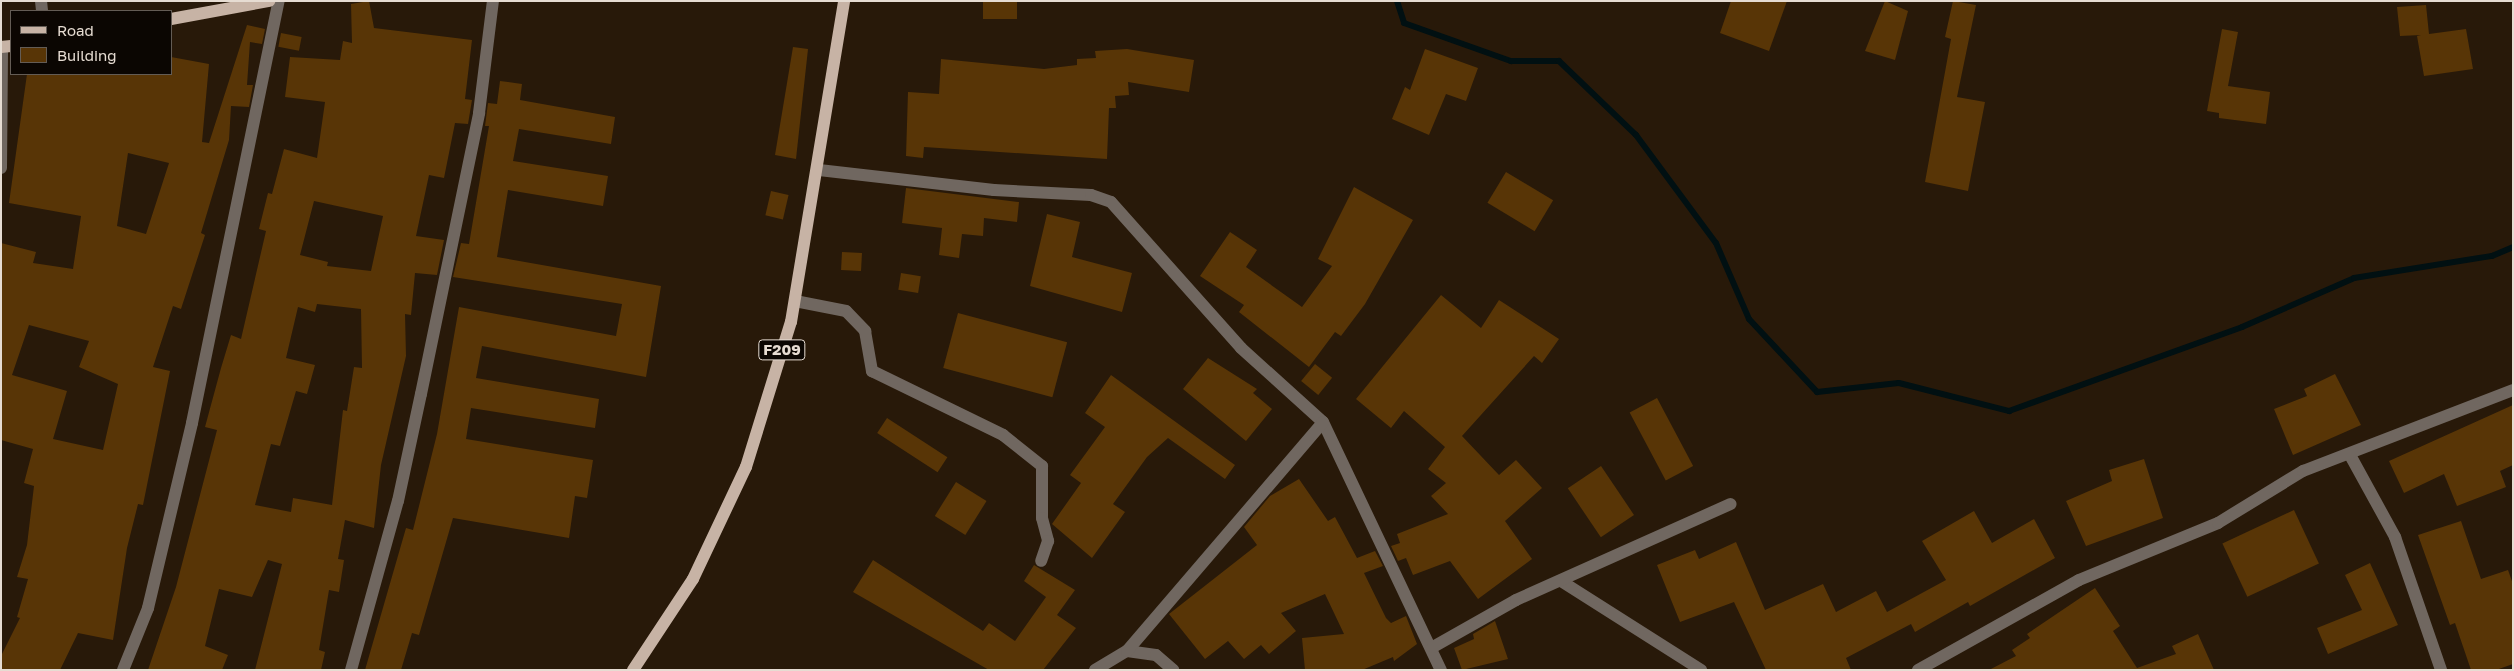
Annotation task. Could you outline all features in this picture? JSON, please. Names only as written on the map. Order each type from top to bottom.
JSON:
[{"type":"main road","points":[[172,19],[270,1]]},
{"type":"main road","name":"F209","points":[[633,670],[693,579],[722,526],[746,467],[795,301],[819,170],[844,1]]},
{"type":"street","points":[[123,670],[148,608],[192,423],[279,1]]},
{"type":"street","points":[[351,670],[398,501],[422,394],[479,113],[493,1]]},
{"type":"street","points":[[1,168],[2,47]]},
{"type":"street","points":[[819,170],[994,190],[1090,194],[1124,214],[1149,247],[1241,348],[1323,422],[1433,647],[1441,670]]},
{"type":"street","points":[[795,301],[846,311],[865,331],[872,371],[1003,435],[1042,466],[1042,518],[1048,541],[1040,561]]},
{"type":"street","points":[[1918,670],[2080,580],[2218,523],[2303,471],[2350,455],[2513,390]]},
{"type":"street","points":[[1095,670],[1127,651],[1323,422]]},
{"type":"street","points":[[2350,455],[2395,538],[2441,670]]},
{"type":"street","points":[[1433,647],[1516,600],[1562,582],[1731,504]]},
{"type":"street","points":[[1562,582],[1701,670]]},
{"type":"street","points":[[1127,651],[1156,655],[1173,670]]},
{"type":"building","points":[[369,1],[374,28],[472,40],[465,99],[472,100],[468,124],[455,123],[444,178],[429,175],[416,236],[444,240],[437,275],[415,273],[411,315],[405,314],[406,356],[381,465],[374,528],[345,520],[338,559],[344,560],[339,592],[329,590],[319,650],[325,652],[321,670],[255,670],[282,564],[268,560],[252,597],[219,589],[205,646],[228,655],[222,670],[148,670],[176,587],[217,430],[205,427],[221,368],[231,335],[241,339],[266,231],[259,229],[268,193],[272,194],[284,149],[317,158],[325,102],[285,97],[290,57],[340,60],[343,41],[352,43],[351,4]],"holes":[[[314,201],[383,216],[371,271],[327,266],[328,262],[300,255]],[[317,304],[361,309],[362,368],[354,367],[347,411],[343,410],[332,505],[293,498],[291,512],[255,505],[271,444],[280,446],[296,391],[307,394],[315,365],[286,358],[298,307],[315,312]]]},
{"type":"building","points":[[983,1],[1017,1],[1017,19],[983,19]]},
{"type":"building","points":[[1731,1],[1787,1],[1769,51],[1720,33]]},
{"type":"building","points":[[1885,1],[1908,11],[1895,60],[1865,51]]},
{"type":"building","points":[[1953,1],[1976,5],[1957,97],[1985,102],[1968,191],[1925,182],[1951,39],[1945,37]]},
{"type":"building","points":[[2426,5],[2429,34],[2466,29],[2473,69],[2424,76],[2417,36],[2421,35],[2400,36],[2397,7]]},
{"type":"building","points":[[247,25],[265,29],[262,44],[250,42],[247,85],[253,85],[249,107],[231,106],[229,140],[201,233],[205,235],[181,309],[173,306],[153,367],[170,371],[143,505],[138,504],[127,548],[113,640],[78,633],[60,670],[1,670],[1,656],[20,618],[17,617],[28,579],[17,577],[27,545],[34,486],[24,483],[33,449],[1,440],[1,243],[36,252],[33,263],[73,269],[81,216],[9,203],[27,75],[172,75],[172,57],[209,64],[202,142],[209,143]],"holes":[[[128,153],[169,163],[146,234],[117,226]],[[29,325],[89,341],[79,367],[118,384],[103,450],[53,439],[67,391],[12,375]]]},
{"type":"building","points":[[2222,29],[2238,32],[2228,86],[2270,92],[2266,124],[2219,118],[2219,113],[2207,111]]},
{"type":"building","points":[[281,33],[302,37],[299,51],[278,47]]},
{"type":"building","points":[[793,47],[808,49],[796,159],[775,155]]},
{"type":"building","points":[[1127,49],[1194,60],[1189,92],[1128,82],[1129,95],[1115,96],[1116,108],[1109,108],[1107,159],[924,147],[923,158],[906,156],[908,92],[939,94],[941,59],[1044,69],[1077,65],[1077,59],[1096,58],[1095,51]]},
{"type":"building","points":[[1425,49],[1478,68],[1466,101],[1446,94],[1429,135],[1392,119],[1405,87],[1410,90]]},
{"type":"building","points":[[500,81],[522,84],[520,100],[615,117],[611,144],[519,129],[513,161],[608,176],[603,206],[508,190],[497,257],[661,286],[646,377],[482,346],[476,378],[599,399],[595,428],[471,408],[466,439],[593,460],[587,498],[575,496],[569,538],[453,518],[419,635],[412,633],[401,670],[365,670],[406,528],[413,530],[437,434],[459,307],[616,336],[622,304],[453,277],[461,243],[469,244],[489,126],[485,126],[488,103],[497,104]]},
{"type":"building","points":[[1506,172],[1553,200],[1535,231],[1487,203]]},
{"type":"building","points":[[1354,187],[1413,220],[1365,304],[1341,336],[1335,332],[1309,367],[1239,312],[1244,305],[1200,276],[1230,232],[1257,250],[1246,267],[1302,307],[1332,266],[1318,259]]},
{"type":"building","points":[[906,188],[1019,202],[1017,222],[984,218],[983,236],[962,234],[959,258],[939,255],[942,228],[902,223]]},
{"type":"building","points":[[771,191],[789,195],[783,219],[765,215]]},
{"type":"building","points":[[1047,214],[1080,222],[1072,257],[1132,273],[1122,312],[1030,286]]},
{"type":"building","points":[[842,252],[862,253],[861,271],[841,270]]},
{"type":"building","points":[[901,273],[921,276],[918,293],[898,290]]},
{"type":"building","points":[[1441,295],[1481,328],[1499,300],[1559,339],[1542,363],[1534,356],[1462,436],[1499,475],[1516,460],[1542,488],[1505,521],[1532,559],[1478,599],[1450,561],[1413,575],[1406,558],[1398,561],[1391,546],[1400,543],[1397,534],[1448,514],[1431,496],[1446,483],[1428,469],[1445,447],[1404,411],[1391,428],[1356,399]]},
{"type":"building","points":[[958,313],[1067,342],[1052,397],[943,368]]},
{"type":"building","points":[[1208,358],[1257,389],[1253,393],[1272,409],[1246,441],[1183,389]]},
{"type":"building","points":[[1315,364],[1332,378],[1318,395],[1301,381]]},
{"type":"building","points":[[2335,374],[2361,425],[2293,455],[2274,409],[2307,396],[2304,389]]},
{"type":"building","points":[[1111,375],[1235,465],[1225,479],[1168,438],[1147,457],[1113,504],[1125,512],[1092,558],[1052,524],[1081,483],[1070,475],[1105,427],[1085,413]]},
{"type":"building","points":[[1657,398],[1693,466],[1666,481],[1630,413]]},
{"type":"building","points":[[2513,405],[2513,465],[2500,471],[2506,487],[2457,506],[2444,474],[2404,493],[2389,461]]},
{"type":"building","points":[[887,418],[947,457],[938,472],[877,433]]},
{"type":"building","points":[[2144,459],[2163,518],[2086,546],[2066,501],[2112,481],[2109,470]]},
{"type":"building","points":[[1601,466],[1634,515],[1601,537],[1568,488]]},
{"type":"building","points":[[1299,479],[1328,521],[1335,517],[1357,558],[1375,551],[1383,566],[1364,573],[1386,618],[1391,623],[1406,616],[1417,644],[1394,661],[1393,657],[1362,670],[1305,670],[1302,638],[1344,634],[1325,594],[1281,613],[1296,631],[1269,654],[1261,645],[1244,659],[1228,641],[1205,659],[1169,614],[1257,545],[1244,527],[1270,496]]},
{"type":"building","points":[[956,482],[987,501],[965,535],[935,516]]},
{"type":"building","points":[[2294,510],[2319,563],[2247,597],[2222,543]]},
{"type":"building","points":[[1974,511],[1992,543],[2034,519],[2055,558],[1970,606],[1968,602],[1915,632],[1911,624],[1846,658],[1851,670],[1766,670],[1734,602],[1680,622],[1657,565],[1695,550],[1699,559],[1736,542],[1765,610],[1823,584],[1836,612],[1876,591],[1887,612],[1946,580],[1922,541]]},
{"type":"building","points":[[2461,521],[2481,579],[2508,570],[2513,584],[2513,664],[2496,670],[2471,670],[2455,623],[2450,625],[2418,535]]},
{"type":"building","points":[[873,560],[983,631],[989,623],[1015,641],[1046,597],[1024,581],[1034,565],[1075,590],[1057,615],[1076,628],[1043,670],[989,670],[853,592]]},
{"type":"building","points":[[2370,563],[2398,625],[2328,654],[2317,628],[2362,610],[2345,575]]},
{"type":"building","points":[[2095,588],[2120,626],[2113,631],[2137,668],[2176,654],[2172,646],[2198,634],[2214,670],[1989,670],[2016,656],[2012,650],[2030,638],[2027,634]]},
{"type":"building","points":[[1495,621],[1508,659],[1462,670],[1454,648],[1474,639],[1473,634]]},
{"type":"waterway","points":[[1397,1],[1404,23],[1511,61],[1559,61],[1636,135],[1716,243],[1749,319],[1817,392],[1899,383],[2009,411],[2242,327],[2354,278],[2492,256],[2513,247]]}]
